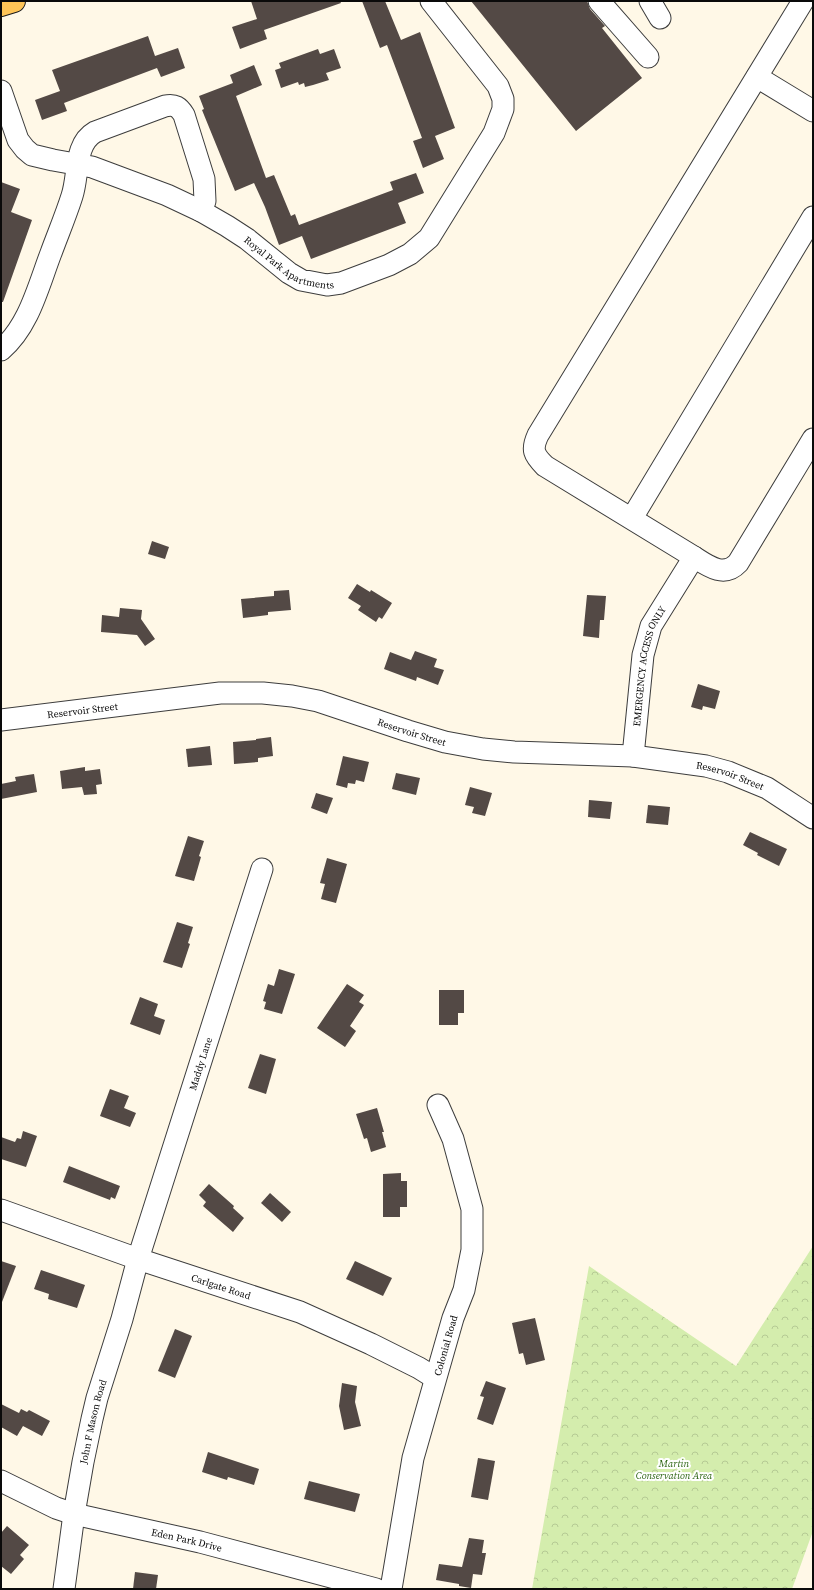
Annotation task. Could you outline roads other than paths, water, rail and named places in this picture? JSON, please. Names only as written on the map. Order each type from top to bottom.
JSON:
[{"type":"street","name":"Royal Park Apartments","points":[[1,91],[18,140],[32,155],[92,167],[117,175],[167,195],[201,211],[246,239],[289,273],[301,280],[327,285],[341,283],[389,265],[410,254],[429,238],[487,146],[503,109],[503,99],[498,86],[431,1]]},
{"type":"street","points":[[599,1],[648,56]]},
{"type":"street","points":[[803,1],[538,435],[534,451],[538,459],[545,466],[632,518],[694,558],[711,568],[721,570],[734,567],[813,439]]},
{"type":"street","points":[[757,77],[813,111]]},
{"type":"street","points":[[1,350],[18,332],[31,306],[73,195],[78,164],[84,142],[89,135],[165,106],[173,105],[180,108],[184,115],[204,180],[206,190],[205,201],[201,211]]},
{"type":"street","points":[[632,518],[813,217]]},
{"type":"street","name":"EMERGENCY ACCESS ONLY","points":[[633,756],[643,655],[648,635],[678,582],[694,558]]},
{"type":"street","name":"Reservoir Street","points":[[1,720],[220,693],[263,693],[292,696],[318,701],[445,742],[483,749],[514,752],[633,756],[695,764],[728,772],[767,788],[813,818]]},
{"type":"street","name":"Maddy Lane","points":[[138,1258],[262,869]]},
{"type":"street","name":"Colonial Road","points":[[391,1589],[412,1458],[453,1318],[464,1290],[472,1250],[472,1209],[453,1139],[438,1104]]},
{"type":"street","name":"Carlgate Road","points":[[1,1210],[300,1312],[371,1344],[419,1368],[435,1378]]},
{"type":"street","name":"John F Mason Road","points":[[64,1589],[74,1514],[83,1462],[97,1398],[122,1319],[138,1258]]},
{"type":"street","name":"Eden Park Drive","points":[[1,1481],[56,1508],[74,1514],[200,1542],[376,1589]]},
{"type":"park label","name":"Martin Conservation Area","points":[[674,1468]]}]
